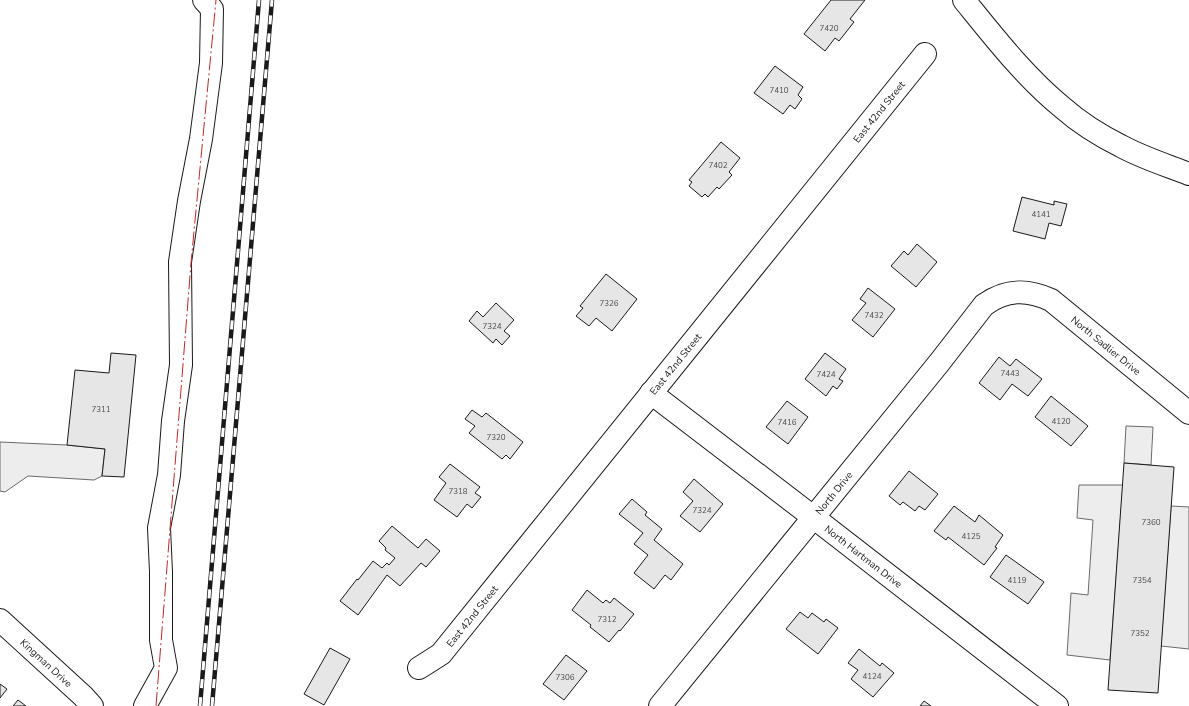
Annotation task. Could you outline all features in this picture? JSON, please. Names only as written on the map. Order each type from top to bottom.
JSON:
[{"type":"main road","points":[[145,706],[166,668],[161,640],[161,572],[159,528],[169,475],[173,421],[181,365],[180,262],[189,200],[201,139],[211,63],[212,9],[204,0]]},
{"type":"main road","points":[[964,0],[1031,79],[1062,108],[1089,127],[1121,146],[1151,160],[1185,171]]},
{"type":"main road","name":"East 42nd Street","points":[[419,668],[441,654],[925,54]]},
{"type":"main road","name":"North Sadlier Drive","points":[[1016,292],[1039,296],[1051,300],[1189,413]]},
{"type":"main road","name":"North Drive","points":[[660,706],[984,305],[1004,294],[1016,292]]},
{"type":"main road","name":"North Hartman Drive","points":[[651,393],[1057,706]]},
{"type":"main road","name":"Kingman Drive","points":[[0,620],[92,706]]},
{"type":"shaded area","points":[[1126,426],[1153,427],[1151,465],[1124,463]]},
{"type":"shaded area","points":[[0,442],[67,445],[105,449],[102,476],[94,480],[28,476],[5,492],[0,491]]},
{"type":"shaded area","points":[[1079,485],[1123,485],[1110,660],[1067,655],[1071,593],[1088,595],[1093,520],[1077,518]]},
{"type":"shaded area","points":[[1171,506],[1189,507],[1189,649],[1161,646]]},
{"type":"building","points":[[831,0],[865,0],[850,19],[854,22],[839,41],[835,38],[825,51],[804,34]]},
{"type":"building","points":[[775,66],[803,87],[798,95],[802,99],[795,109],[790,105],[783,114],[754,93]]},
{"type":"building","points":[[721,142],[740,158],[729,172],[732,175],[719,189],[717,187],[708,197],[705,194],[702,197],[689,186],[692,182],[689,180]]},
{"type":"building","points":[[1022,197],[1054,205],[1054,201],[1067,204],[1061,226],[1049,223],[1045,239],[1013,231]]},
{"type":"building","points":[[917,244],[937,262],[916,287],[891,266],[904,251],[908,255]]},
{"type":"building","points":[[606,274],[637,299],[612,331],[596,318],[589,326],[576,316],[583,308],[580,306]]},
{"type":"building","points":[[868,288],[895,309],[873,337],[852,320],[866,303],[860,299]]},
{"type":"building","points":[[496,303],[514,320],[504,331],[510,336],[502,345],[496,339],[493,343],[469,321],[477,311],[483,317]]},
{"type":"building","points":[[111,353],[136,355],[124,477],[102,476],[105,449],[67,445],[75,370],[109,373]]},
{"type":"building","points":[[825,353],[846,369],[839,379],[843,381],[837,389],[833,386],[826,396],[805,379]]},
{"type":"building","points":[[999,357],[1010,366],[1016,359],[1042,379],[1028,396],[1012,384],[1000,400],[979,383]]},
{"type":"building","points":[[1051,396],[1088,426],[1071,446],[1035,417]]},
{"type":"building","points":[[787,401],[808,417],[788,444],[766,427]]},
{"type":"building","points":[[472,410],[482,417],[486,413],[523,442],[510,459],[506,455],[502,459],[469,433],[475,426],[465,419]]},
{"type":"building","points":[[1124,463],[1174,467],[1158,693],[1108,690]]},
{"type":"building","points":[[450,464],[480,487],[475,493],[481,497],[472,508],[467,504],[457,517],[434,500],[446,483],[439,477]]},
{"type":"building","points":[[909,471],[938,494],[925,510],[919,506],[915,511],[903,502],[900,505],[889,496]]},
{"type":"building","points":[[694,479],[723,504],[700,532],[680,516],[693,501],[683,492]]},
{"type":"building","points":[[632,499],[647,512],[645,515],[662,529],[654,540],[683,564],[671,580],[665,575],[654,589],[634,573],[648,555],[634,544],[643,533],[619,514]]},
{"type":"building","points":[[954,506],[975,522],[979,515],[1003,535],[995,547],[997,548],[984,565],[948,537],[946,540],[934,531]]},
{"type":"building","points":[[392,526],[418,548],[426,539],[440,551],[426,567],[421,563],[400,586],[387,575],[358,615],[340,601],[373,561],[382,568],[387,563],[389,565],[395,558],[385,550],[386,548],[379,541]]},
{"type":"building","points":[[1006,555],[1044,582],[1028,604],[990,577]]},
{"type":"building","points":[[587,590],[603,603],[606,600],[610,603],[614,598],[634,614],[609,642],[572,610]]},
{"type":"building","points":[[800,612],[808,618],[812,613],[824,622],[826,619],[838,628],[818,654],[786,629]]},
{"type":"building","points":[[330,648],[350,659],[324,705],[304,694]]},
{"type":"building","points":[[859,649],[880,666],[882,663],[894,673],[873,697],[851,679],[858,670],[848,663]]},
{"type":"building","points":[[566,655],[587,671],[564,700],[543,684]]},
{"type":"building","points":[[0,684],[7,689],[0,698]]},
{"type":"building","points":[[18,700],[26,706],[13,706]]},
{"type":"building","points":[[924,701],[931,706],[920,706]]},
{"type":"railway","points":[[200,706],[259,0]]},
{"type":"railway","points":[[212,706],[272,0]]},
{"type":"power","points":[[156,706],[191,263],[216,0]]}]
